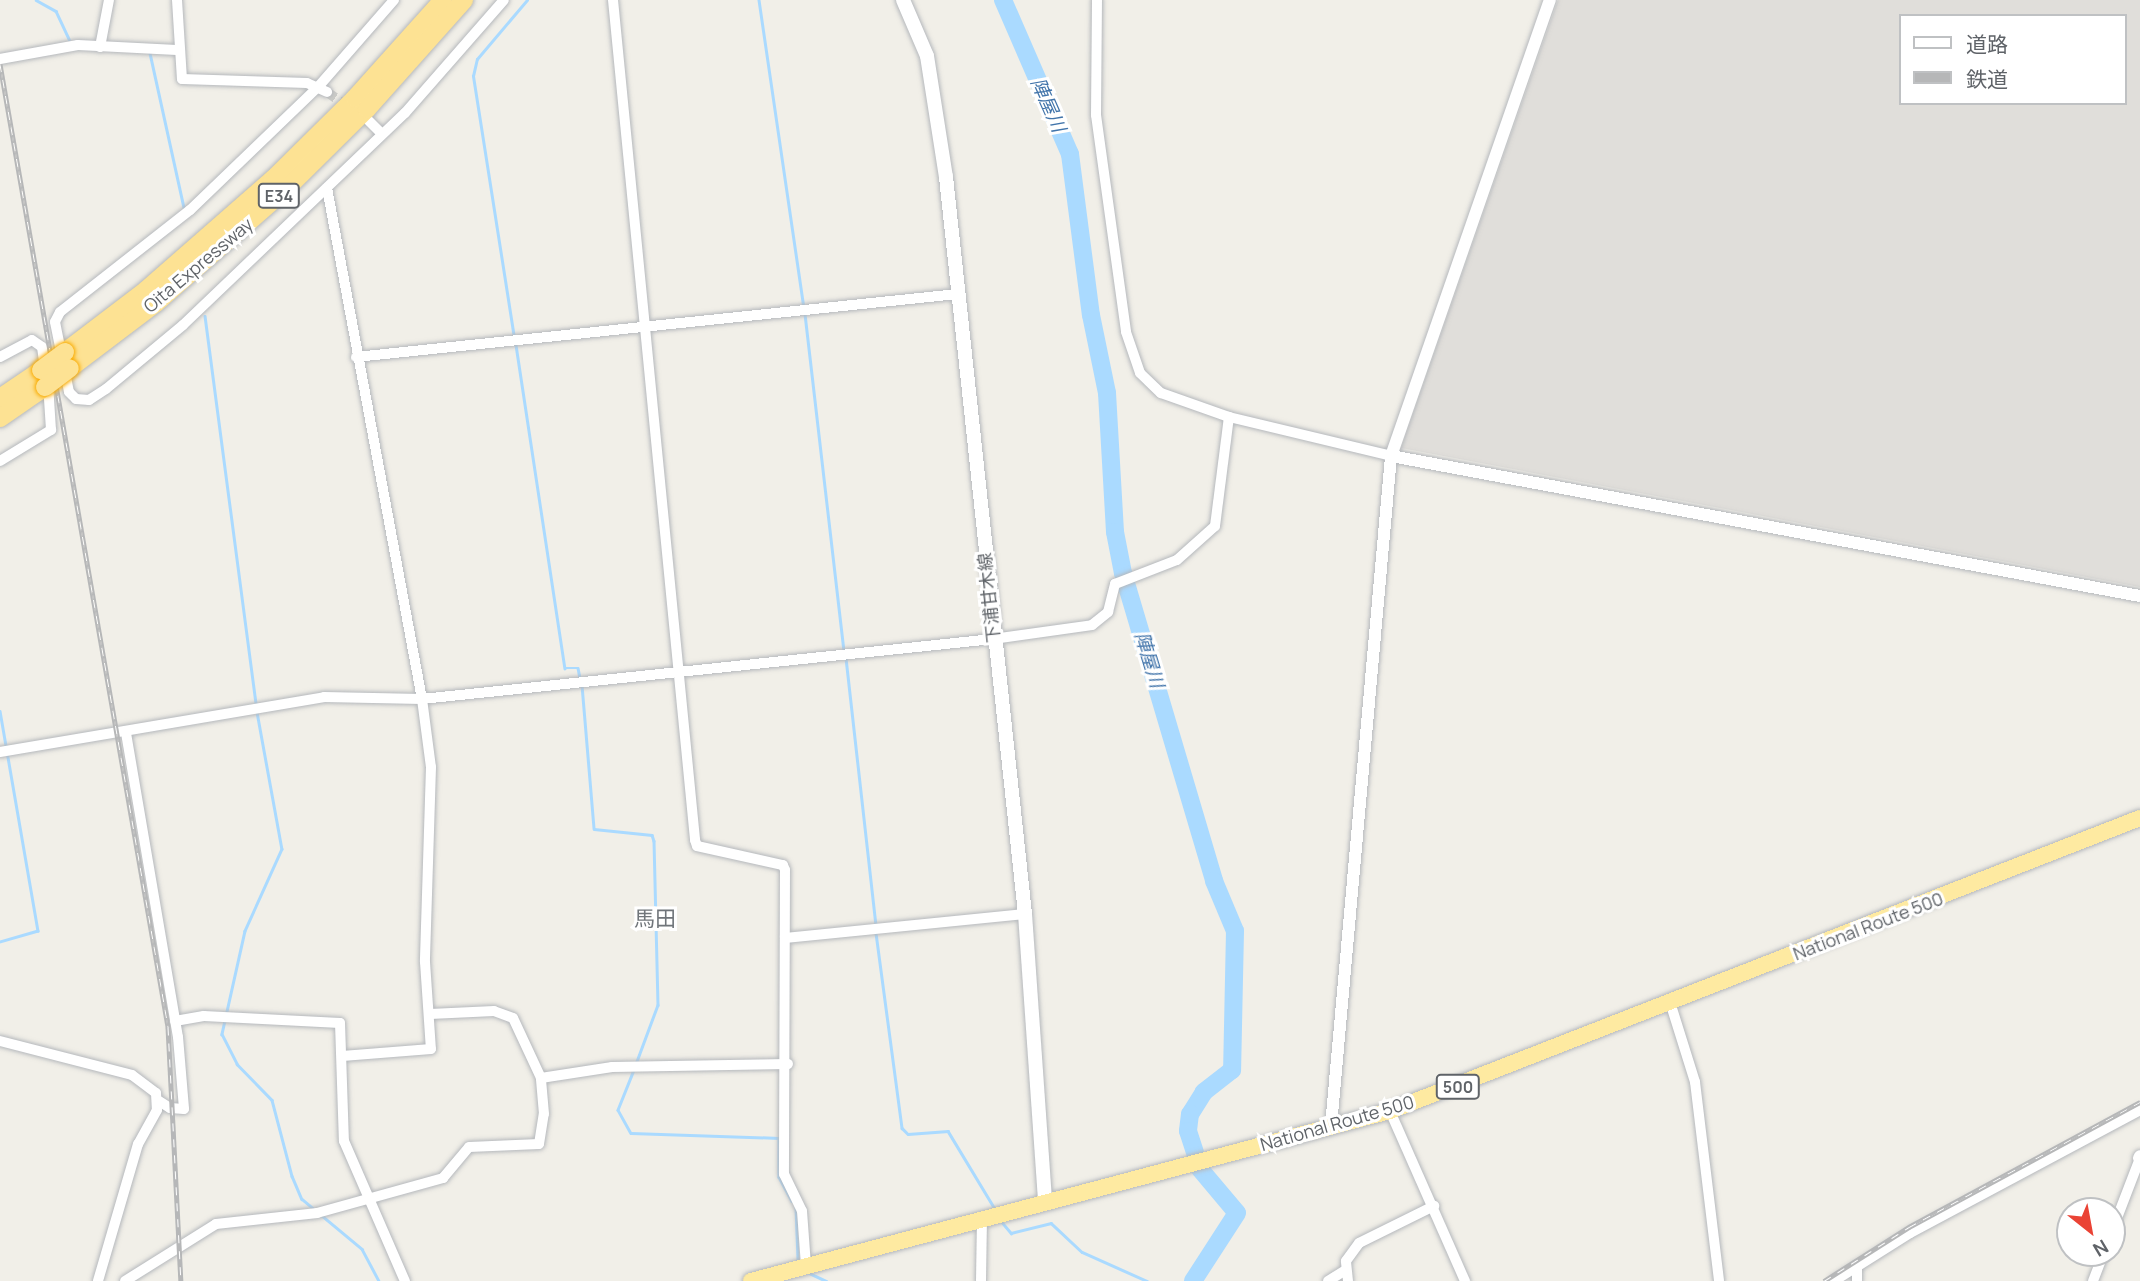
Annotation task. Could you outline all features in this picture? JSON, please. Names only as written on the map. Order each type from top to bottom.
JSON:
[{"type":"highway","name":"Oita Expressway","points":[[68,360],[273,179],[355,98],[443,0]]},
{"type":"highway","name":"Oita Expressway","points":[[0,418],[43,378],[156,303],[283,192],[375,100],[464,0]]},
{"type":"highway","name":"Oita Expressway","points":[[0,398],[43,378]]},
{"type":"highway","name":"National Route 500","points":[[751,1281],[1390,1111],[2140,818]]},
{"type":"main road","name":"下浦甘木線","points":[[903,0],[927,56],[938,111],[993,639],[1025,914],[1045,1202]]},
{"type":"street","points":[[100,47],[109,0]]},
{"type":"street","points":[[177,0],[178,74],[185,81],[323,89]]},
{"type":"street","points":[[394,0],[323,89],[190,210],[67,303],[55,322],[69,392],[76,399],[89,400],[106,389],[183,325],[382,134],[504,0]]},
{"type":"street","points":[[613,0],[695,840],[697,846],[783,865],[788,1064],[784,1174],[802,1211],[806,1266]]},
{"type":"street","points":[[1097,0],[1097,115],[1132,359],[1147,382],[1161,393],[1229,417],[1391,456],[2140,596]]},
{"type":"street","points":[[1331,1126],[1391,456],[1550,0]]},
{"type":"street","points":[[0,59],[78,45],[177,50]]},
{"type":"street","points":[[369,121],[382,134]]},
{"type":"street","points":[[327,188],[356,357],[422,699],[431,767],[425,962],[431,1049],[342,1056]]},
{"type":"street","points":[[356,357],[957,294]]},
{"type":"street","points":[[0,357],[32,340],[42,347],[54,418],[51,430],[0,461]]},
{"type":"street","points":[[0,752],[126,733],[324,697],[422,699],[993,639],[1098,623],[1108,612],[1115,584],[1177,560],[1215,526],[1229,417]]},
{"type":"street","points":[[0,1041],[132,1075],[153,1088],[159,1101],[170,1108],[184,1110],[175,1021],[126,733]]},
{"type":"street","points":[[785,938],[1025,914]]},
{"type":"street","points":[[1670,1002],[1695,1082],[1719,1281]]},
{"type":"street","points":[[125,1281],[216,1224],[317,1213],[443,1178],[469,1147],[539,1144],[544,1114],[541,1078],[507,1014],[430,1014]]},
{"type":"street","points":[[175,1021],[204,1016],[340,1023],[344,1141],[366,1198],[405,1281]]},
{"type":"street","points":[[541,1078],[612,1067],[788,1064]]},
{"type":"street","points":[[98,1281],[138,1144],[159,1101]]},
{"type":"street","points":[[1834,1281],[2140,1110]]},
{"type":"street","points":[[1390,1111],[1465,1281]]},
{"type":"street","points":[[2125,1197],[2140,1157]]},
{"type":"street","points":[[1328,1281],[1346,1276],[1359,1244],[1434,1206]]},
{"type":"street","points":[[981,1281],[982,1219]]},
{"type":"street","points":[[1857,1266],[1857,1281]]},
{"type":"shaded area","points":[[1558,0],[2140,0],[2140,587],[1401,448]]},
{"type":"waterway","points":[[36,0],[56,11],[69,39]]},
{"type":"waterway","points":[[514,338],[473,76],[477,59],[527,0]]},
{"type":"waterway","points":[[759,0],[804,308]]},
{"type":"waterway","name":"陣屋川","points":[[1003,0],[1070,154],[1091,315],[1107,393],[1115,532],[1123,573],[1214,881],[1235,931],[1232,1070],[1204,1092],[1190,1114],[1188,1131],[1200,1169],[1237,1213],[1193,1281]]},
{"type":"waterway","points":[[150,53],[184,207]]},
{"type":"waterway","points":[[805,314],[844,652]]},
{"type":"waterway","points":[[205,316],[256,706]]},
{"type":"waterway","points":[[516,345],[565,668],[578,668],[580,678]]},
{"type":"waterway","points":[[846,658],[876,927]]},
{"type":"waterway","points":[[582,685],[594,829],[652,835],[654,841],[658,1005],[636,1064]]},
{"type":"waterway","points":[[0,711],[38,931],[0,942]]},
{"type":"waterway","points":[[257,712],[282,849],[245,931],[222,1034],[237,1064],[272,1100],[292,1176],[302,1199],[315,1210]]},
{"type":"waterway","points":[[876,933],[902,1128],[908,1134],[948,1131],[995,1209]]},
{"type":"waterway","points":[[634,1070],[618,1110],[631,1133],[779,1138],[779,1177],[792,1201]]},
{"type":"waterway","points":[[796,1207],[798,1259]]},
{"type":"waterway","points":[[320,1214],[362,1249],[379,1281]]},
{"type":"waterway","points":[[1001,1221],[1011,1233],[1051,1223],[1082,1252],[1147,1281]]},
{"type":"waterway","points":[[809,1273],[826,1281]]},
{"type":"tunnel","points":[[327,92],[350,108]]},
{"type":"railway","points":[[0,64],[168,1027],[181,1281]]},
{"type":"railway","points":[[1824,1281],[1909,1227],[2140,1102]]},
{"type":"district","name":"馬田","points":[[655,918]]}]
